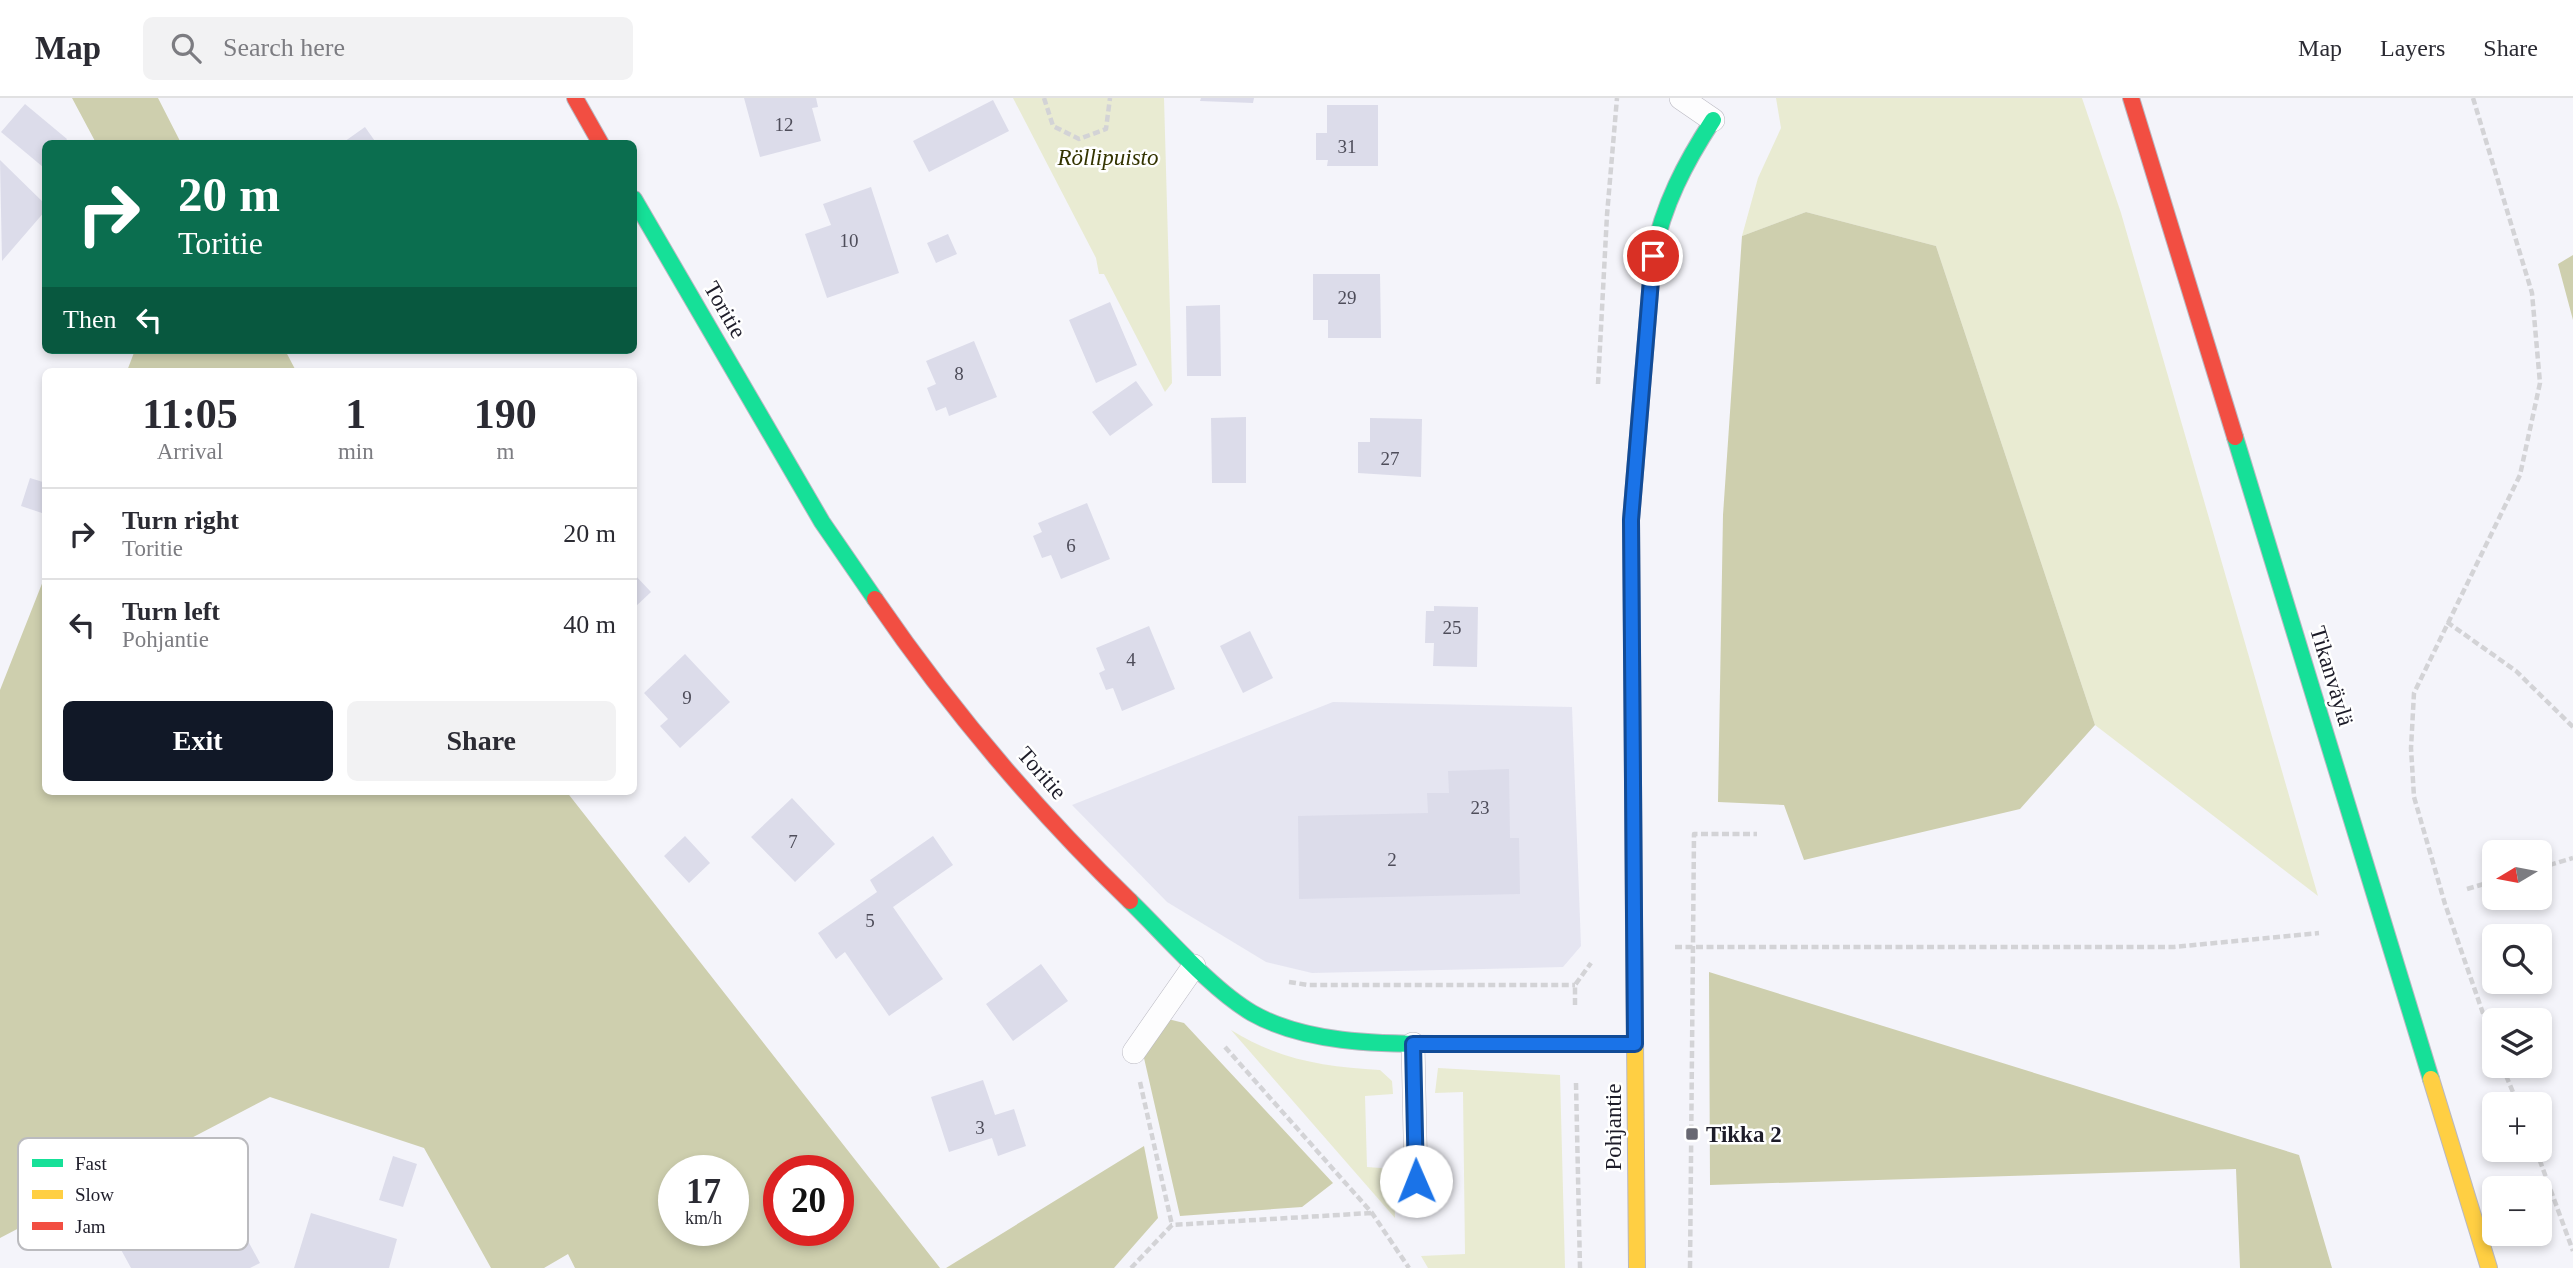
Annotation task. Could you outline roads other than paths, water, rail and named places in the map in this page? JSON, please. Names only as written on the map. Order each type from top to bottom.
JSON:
[{"type":"street","points":[[575,98],[599,140]]},
{"type":"street","name":"Tikanväylä","points":[[2131,98],[2489,1268]]},
{"type":"street","name":"Pohjantie","points":[[1637,1268],[1631,520],[1658,223],[1680,169],[1713,120]]},
{"type":"street","name":"Toritie","points":[[637,204],[822,522],[912,653],[1014,778],[1096,868],[1194,966],[1252,1013],[1284,1027],[1338,1040],[1413,1044],[1635,1044]]},
{"type":"lane","points":[[1681,98],[1713,120]]},
{"type":"lane","points":[[1134,1052],[1194,966]]},
{"type":"lane","points":[[1413,1044],[1416,1181]]},
{"type":"place","name":"Tikka 2","points":[[1692,1134]]},
{"type":"park label","name":"Röllipuisto","points":[[1108,157]]}]
